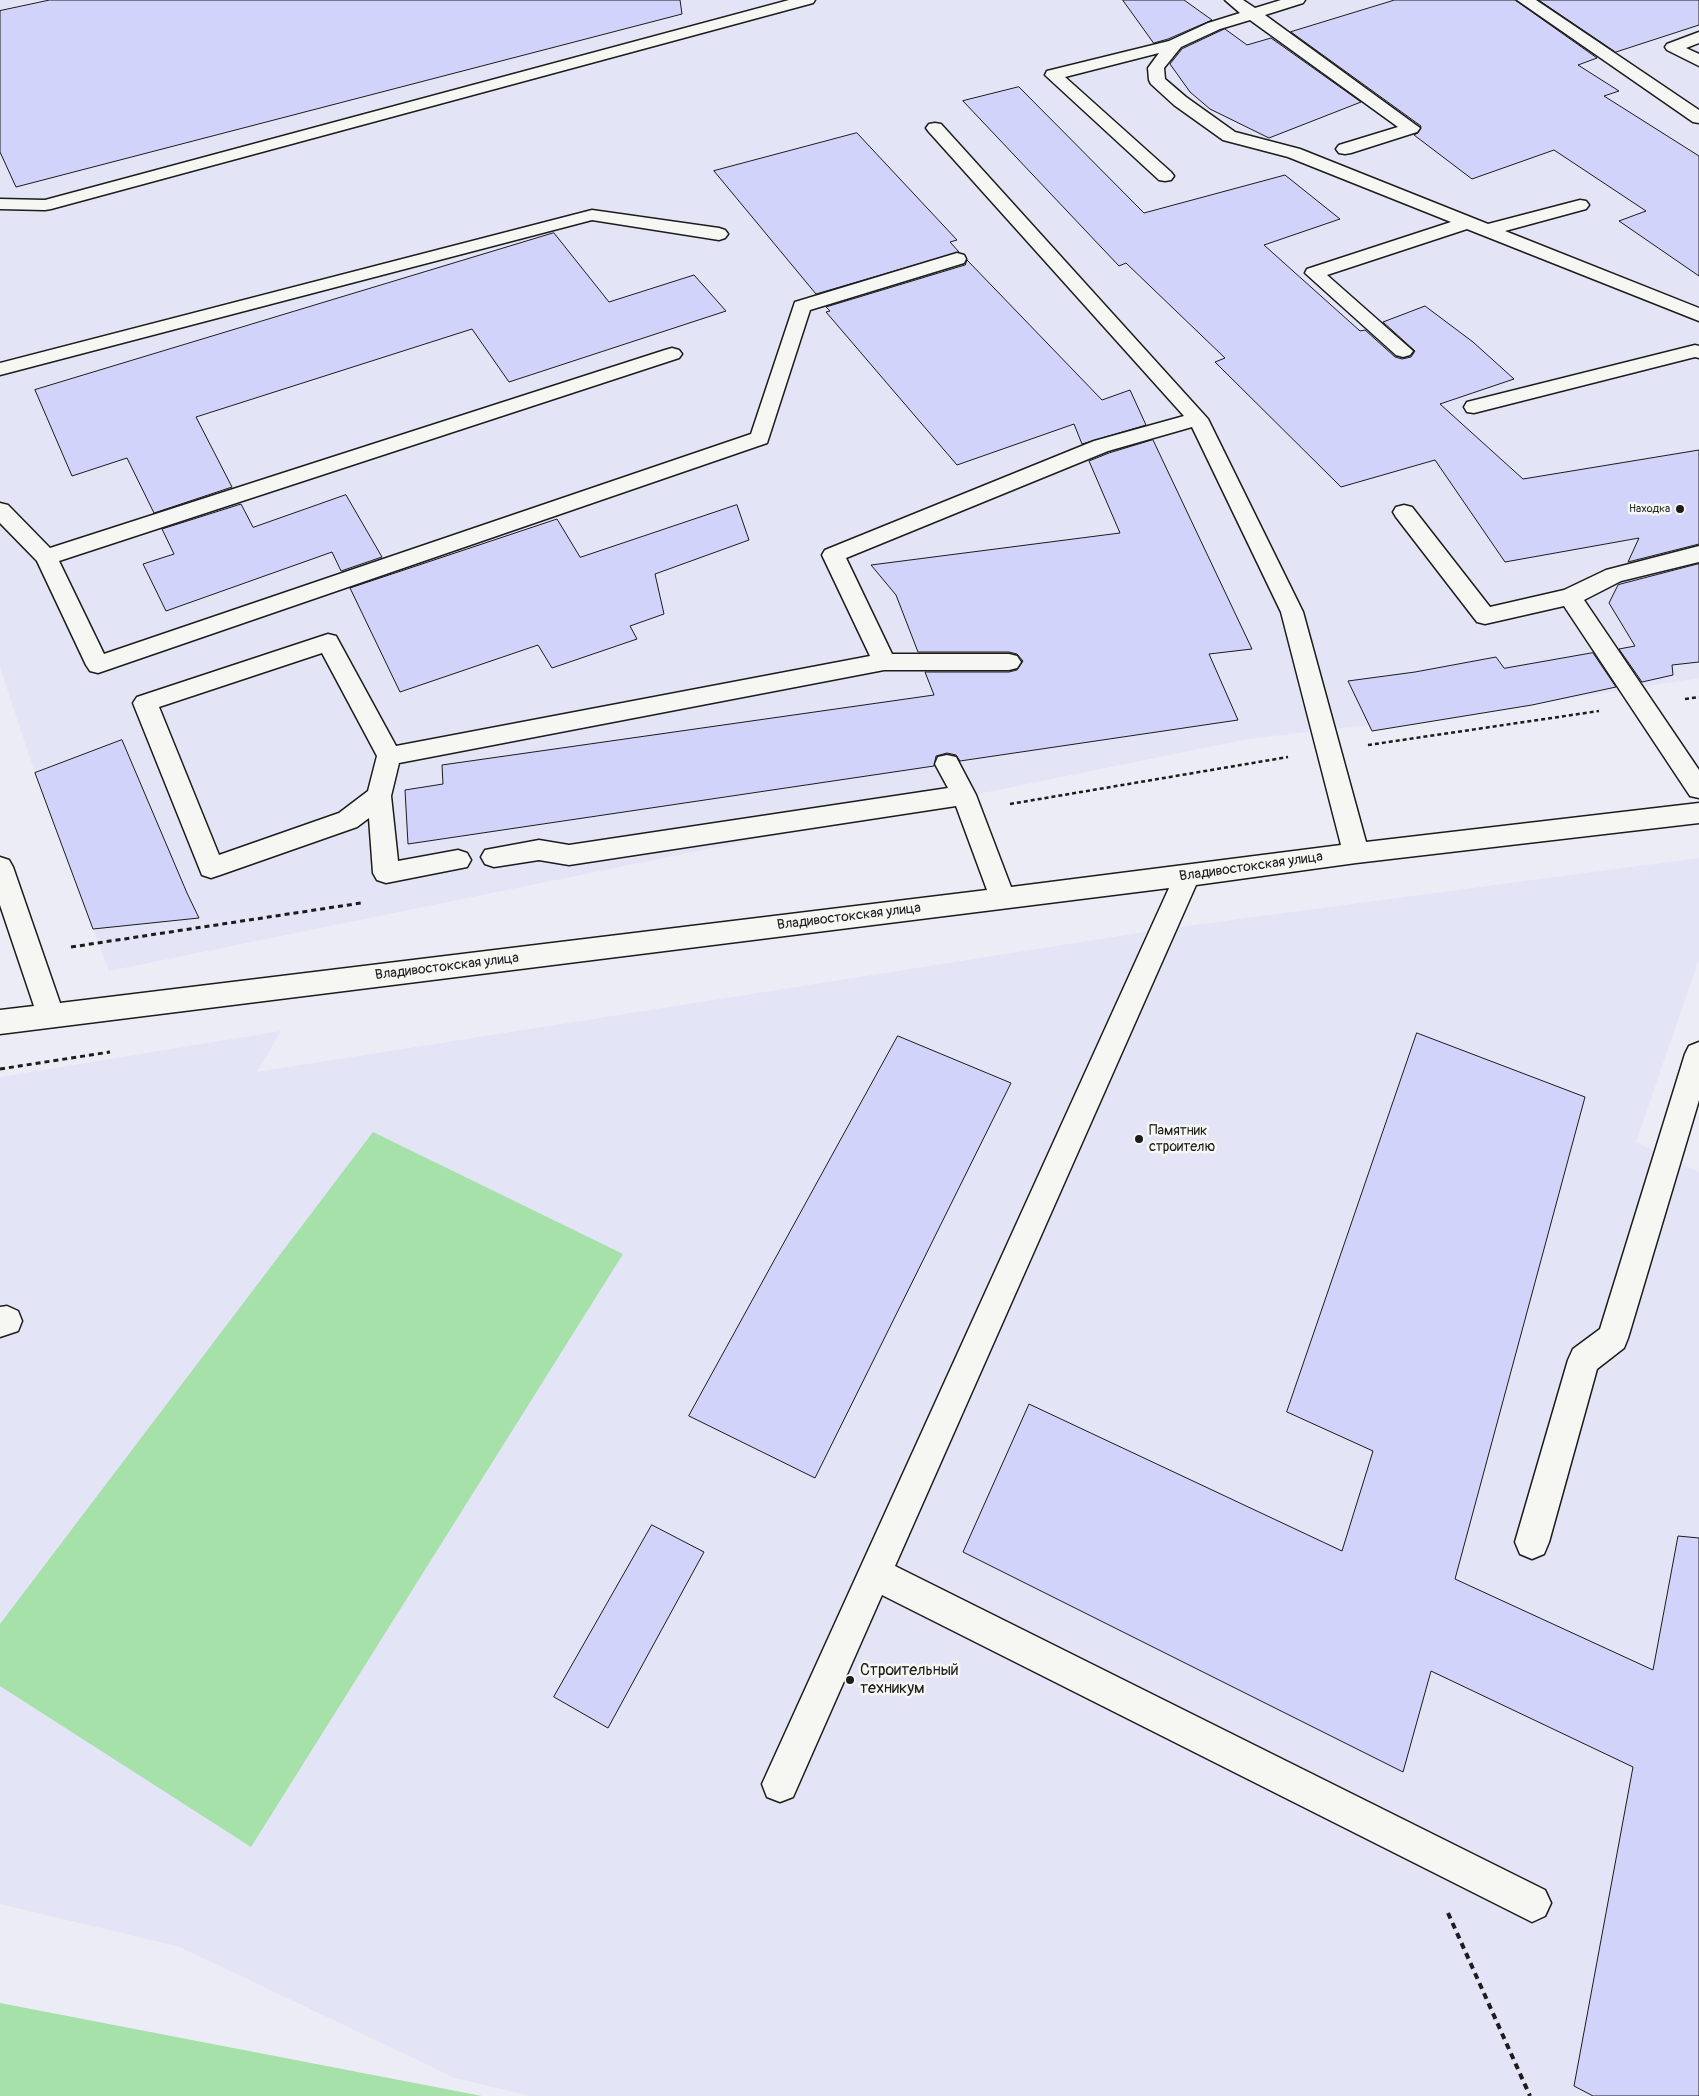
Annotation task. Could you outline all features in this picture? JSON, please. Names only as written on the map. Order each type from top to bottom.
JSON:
[{"type":"street","points":[[0,204],[45,205],[807,0]]},
{"type":"street","points":[[1233,0],[1412,128],[1345,150]]},
{"type":"street","points":[[1165,176],[1053,75],[1175,44],[1214,26],[1297,0]]},
{"type":"street","points":[[1525,0],[1699,118]]},
{"type":"street","points":[[1699,37],[1673,47],[1699,61]]},
{"type":"street","points":[[1175,44],[1156,68],[1157,80],[1180,101],[1229,136],[1294,153],[1699,315]]},
{"type":"street","points":[[935,128],[1198,419],[1292,612],[1356,853]]},
{"type":"street","points":[[1487,230],[1580,205]]},
{"type":"street","points":[[0,369],[592,216],[719,234]]},
{"type":"street","points":[[1403,351],[1314,273],[1466,223]]},
{"type":"street","points":[[0,510],[46,557],[98,665],[760,438],[802,306],[957,258]]},
{"type":"street","points":[[1474,407],[1695,351],[1699,352]]},
{"type":"street","points":[[46,557],[672,354]]},
{"type":"street","points":[[884,662],[833,555],[1101,446],[1198,419]]},
{"type":"street","points":[[1404,512],[1485,616],[1570,597],[1614,575],[1699,554]]},
{"type":"street","points":[[1570,597],[1699,788]]},
{"type":"street","points":[[379,796],[348,820],[211,868],[145,702],[328,642],[388,756],[379,796],[386,873],[458,860]]},
{"type":"street","points":[[388,756],[884,662],[1009,662]]},
{"type":"street","points":[[947,764],[964,795],[1003,899]]},
{"type":"street","points":[[494,857],[539,850],[569,855],[964,795]]},
{"type":"street","name":"Владивостокская улица","points":[[0,1022],[1003,899],[1356,853],[1699,813]]},
{"type":"street","points":[[0,867],[51,1015]]},
{"type":"street","points":[[780,1784],[1187,876]]},
{"type":"street","points":[[1532,1542],[1584,1360],[1613,1338],[1699,1054]]},
{"type":"street","points":[[874,1573],[1532,1903]]},
{"type":"path","points":[[1446,1909],[1530,2096]]},
{"type":"shaded area","points":[[0,0],[1699,0],[1699,678],[1496,710],[1248,739],[109,971],[35,773],[0,667]]},
{"type":"shaded area","name":"Строительный техникум","points":[[1699,858],[1699,959],[1636,1142],[1699,1172],[1699,2096],[531,2096],[455,2078],[180,1947],[0,1904],[0,1077],[281,1031],[257,1072],[1164,929]]},
{"type":"green space","points":[[373,1132],[623,1254],[251,1847],[0,1686],[0,1624]]},
{"type":"green space","points":[[0,2003],[482,2096],[0,2096]]},
{"type":"building","points":[[50,0],[680,0],[682,14],[16,187],[0,152],[0,11]]},
{"type":"building","points":[[1123,0],[1184,0],[1212,20],[1154,43]]},
{"type":"building","points":[[1395,0],[1515,0],[1597,58],[1578,65],[1619,91],[1604,96],[1699,156],[1699,276],[1619,221],[1646,211],[1554,150],[1472,179],[1414,135],[1418,133],[1421,126],[1291,32]]},
{"type":"building","points":[[1539,0],[1699,0],[1699,25],[1616,52]]},
{"type":"building","points":[[1225,29],[1247,45],[1271,38],[1361,102],[1269,138],[1210,109],[1190,92],[1170,64],[1182,49]]},
{"type":"building","points":[[1019,87],[1144,213],[1285,175],[1340,219],[1264,245],[1360,331],[1365,330],[1395,357],[1402,359],[1411,357],[1415,351],[1383,322],[1425,306],[1473,342],[1514,379],[1440,404],[1523,479],[1699,450],[1699,544],[1628,562],[1639,538],[1505,562],[1435,460],[1341,487],[1215,362],[1225,358],[1126,263],[1119,266],[963,101]]},
{"type":"building","points":[[857,133],[957,240],[950,242],[959,252],[816,294],[714,171]]},
{"type":"building","points":[[554,233],[609,302],[694,275],[726,311],[509,382],[472,329],[196,417],[232,487],[154,513],[127,458],[72,476],[35,390]]},
{"type":"building","points":[[967,260],[1102,400],[1130,390],[1146,425],[1082,444],[1074,424],[957,465],[826,312],[830,311],[826,307],[965,265]]},
{"type":"building","points":[[1153,440],[1252,649],[1209,654],[1238,720],[960,761],[956,755],[947,753],[936,756],[934,766],[408,844],[405,790],[443,784],[442,765],[934,695],[925,672],[1009,672],[1017,670],[1023,661],[1017,654],[1009,652],[918,652],[896,595],[871,565],[1120,533],[1089,461]]},
{"type":"building","points":[[346,495],[382,557],[341,571],[332,552],[166,611],[143,564],[174,554],[162,529],[241,504],[253,527]]},
{"type":"building","points":[[737,505],[749,540],[655,574],[664,614],[630,626],[637,639],[552,668],[538,645],[400,692],[350,588],[557,519],[580,557]]},
{"type":"building","points":[[1699,564],[1699,662],[1672,665],[1673,675],[1642,682],[1619,649],[1635,646],[1609,603],[1618,585]]},
{"type":"building","points":[[1593,653],[1616,687],[1532,705],[1372,731],[1348,681],[1415,672],[1496,657],[1504,668]]},
{"type":"building","points":[[122,740],[199,918],[93,929],[35,773]]},
{"type":"building","points":[[1417,1033],[1585,1097],[1455,1579],[1653,1670],[1678,1536],[1699,1538],[1699,2096],[1593,2096],[1574,2086],[1633,1767],[1431,1671],[1403,1772],[963,1552],[1029,1404],[1342,1551],[1373,1451],[1287,1412]]},
{"type":"building","points":[[898,1036],[1011,1083],[815,1478],[689,1416]]},
{"type":"building","points":[[652,1525],[704,1552],[608,1728],[554,1697]]},
{"type":"place","name":"Находка","points":[[1680,509]]},
{"type":"place","name":"Памятник строителю","points":[[1139,1139]]},
{"type":"place","name":"Строительный техникум","points":[[850,1680]]}]
